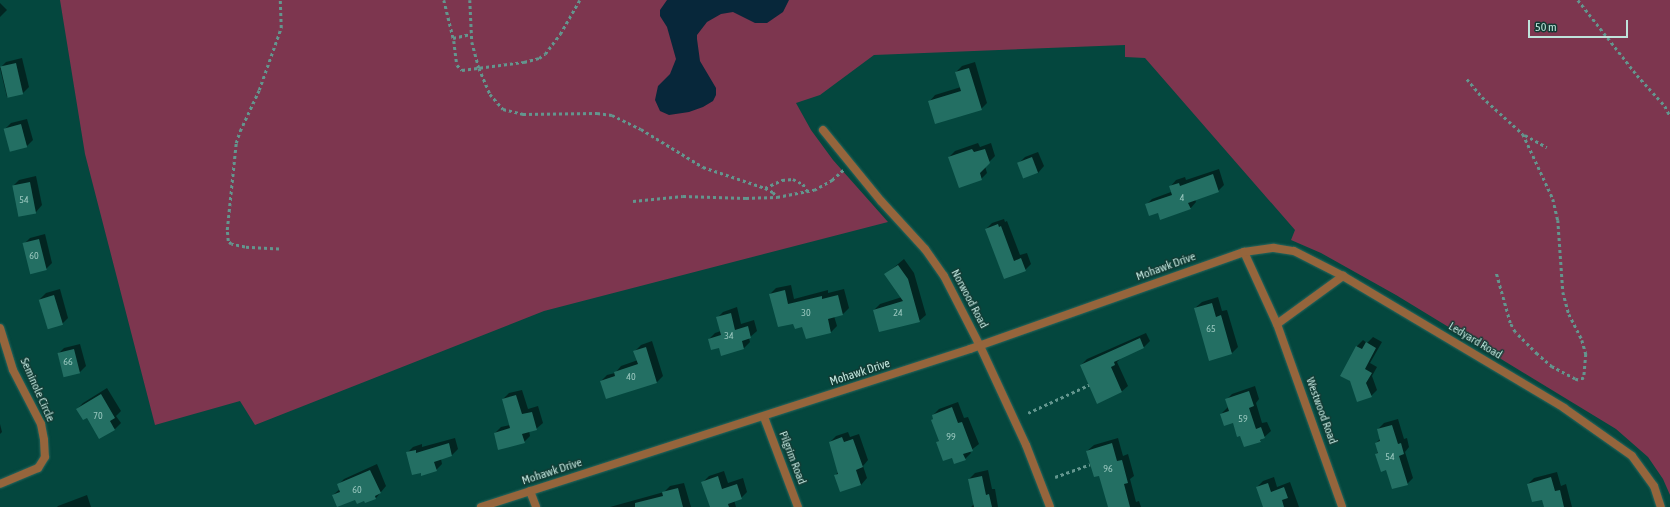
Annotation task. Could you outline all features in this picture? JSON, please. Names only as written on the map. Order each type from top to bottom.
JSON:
[{"type":"street","name":"Norwood Road","points":[[823,130],[848,162],[913,235],[936,264],[956,296],[1026,445],[1050,507]]},
{"type":"street","name":"Ledyard Road","points":[[1244,252],[1274,248],[1294,251],[1343,276],[1564,408],[1625,450],[1648,475],[1662,507]]},
{"type":"street","name":"Mohawk Drive","points":[[481,507],[764,417],[980,346],[1244,252]]},
{"type":"street","name":"Westwood Road","points":[[1244,252],[1277,324],[1342,507]]},
{"type":"street","points":[[1277,324],[1343,276]]},
{"type":"street","name":"Seminole Circle","points":[[0,328],[13,370],[41,424],[45,457],[38,468],[0,484]]},
{"type":"street","name":"Pilgrim Road","points":[[764,417],[798,507]]},
{"type":"street","points":[[530,491],[536,507]]},
{"type":"path","points":[[279,249],[245,247],[231,244],[228,241],[227,230],[236,143],[259,90],[280,28],[280,0]]},
{"type":"path","points":[[444,0],[459,69],[464,70],[524,62],[539,58],[563,30],[580,0]]},
{"type":"path","points":[[470,0],[471,34],[479,68],[494,100],[508,112],[523,114],[597,113],[612,115],[641,129],[703,167],[765,188],[773,192],[777,197]]},
{"type":"path","points":[[1578,0],[1637,75],[1665,106],[1670,116]]},
{"type":"path","points":[[453,38],[471,34]]},
{"type":"path","points":[[1467,79],[1487,102],[1523,134],[1547,147]]},
{"type":"path","points":[[1496,273],[1510,323],[1525,344],[1552,367],[1578,380],[1584,378],[1586,362],[1585,348],[1569,314],[1563,292],[1556,209],[1548,186],[1523,134]]},
{"type":"path","points":[[633,201],[683,196],[746,198],[777,197],[808,192],[832,180],[840,174],[848,162]]},
{"type":"path","points":[[765,188],[782,180],[793,179],[804,184],[808,192]]},
{"type":"path","points":[[1028,413],[1089,385]]},
{"type":"path","points":[[1055,477],[1090,464]]},
{"type":"shaded area","points":[[60,0],[1670,0],[1670,495],[1663,479],[1648,457],[1616,429],[1396,295],[1321,253],[1291,240],[1295,230],[1145,58],[1125,57],[1125,45],[874,55],[820,95],[796,103],[811,130],[833,160],[888,222],[544,311],[255,425],[240,401],[155,425],[85,154]]},
{"type":"water","points":[[667,0],[789,0],[783,12],[767,23],[755,23],[733,12],[721,14],[707,22],[697,35],[697,39],[700,61],[716,88],[716,95],[713,101],[703,107],[689,112],[669,115],[660,111],[655,100],[658,86],[670,74],[676,59],[667,27],[660,16],[660,10]]},
{"type":"building","points":[[16,63],[23,94],[8,98],[0,67]]},
{"type":"building","points":[[969,68],[982,110],[935,124],[928,101],[961,91],[955,72]]},
{"type":"building","points":[[21,124],[27,147],[10,152],[4,129]]},
{"type":"building","points":[[972,149],[974,152],[985,149],[990,163],[980,173],[982,180],[959,188],[948,157]]},
{"type":"building","points":[[1032,157],[1038,173],[1023,179],[1017,163]]},
{"type":"building","points":[[1213,174],[1219,192],[1188,203],[1191,209],[1160,220],[1158,213],[1149,216],[1145,204],[1172,195],[1169,186],[1179,183],[1180,186]]},
{"type":"building","points":[[30,182],[36,213],[18,217],[12,185]]},
{"type":"building","points":[[998,224],[999,227],[1001,226],[1014,261],[1021,258],[1026,271],[1004,279],[985,229]]},
{"type":"building","points":[[39,239],[47,270],[30,274],[23,243]]},
{"type":"building","points":[[898,265],[908,279],[920,322],[879,332],[873,310],[903,301],[884,274]]},
{"type":"building","points":[[785,290],[788,304],[822,296],[822,299],[838,295],[843,315],[828,319],[831,333],[806,339],[802,327],[795,329],[793,324],[778,327],[769,294]]},
{"type":"building","points":[[54,295],[63,325],[48,329],[39,300]]},
{"type":"building","points":[[1212,303],[1216,317],[1221,315],[1232,354],[1209,361],[1194,308]]},
{"type":"building","points":[[731,313],[735,330],[748,326],[751,338],[742,341],[744,349],[721,356],[719,348],[711,350],[708,339],[721,335],[716,317]]},
{"type":"building","points":[[1140,338],[1144,348],[1114,362],[1115,365],[1111,367],[1122,392],[1097,404],[1080,365]]},
{"type":"building","points":[[1366,342],[1376,348],[1365,369],[1372,373],[1366,383],[1372,397],[1357,402],[1350,381],[1340,376],[1356,346],[1362,349]]},
{"type":"building","points":[[646,347],[657,383],[606,399],[600,381],[615,376],[614,372],[638,364],[633,351]]},
{"type":"building","points":[[74,349],[80,373],[64,377],[58,353]]},
{"type":"building","points":[[1249,391],[1254,406],[1249,408],[1256,429],[1261,427],[1265,438],[1260,440],[1261,442],[1244,447],[1240,436],[1237,437],[1233,423],[1224,426],[1220,414],[1229,411],[1225,399]]},
{"type":"building","points":[[101,394],[115,418],[110,421],[115,430],[99,439],[87,418],[83,420],[76,409]]},
{"type":"building","points":[[516,395],[522,414],[532,412],[537,430],[522,434],[525,443],[498,450],[494,433],[510,428],[502,399]]},
{"type":"building","points":[[952,407],[958,423],[962,422],[973,451],[963,454],[966,460],[954,464],[952,458],[943,461],[936,442],[939,441],[931,420],[933,419],[932,415]]},
{"type":"building","points":[[1392,425],[1398,444],[1401,443],[1404,454],[1399,456],[1408,485],[1392,489],[1386,470],[1381,472],[1375,454],[1378,453],[1375,443],[1380,441],[1377,429]]},
{"type":"building","points":[[842,437],[844,442],[853,439],[863,467],[856,470],[861,485],[840,492],[834,475],[838,474],[829,442]]},
{"type":"building","points":[[449,443],[452,456],[434,462],[437,471],[421,476],[421,473],[412,475],[406,452],[416,450],[416,453]]},
{"type":"building","points":[[1112,443],[1117,461],[1122,460],[1128,483],[1124,484],[1130,507],[1108,507],[1099,476],[1094,477],[1086,451]]},
{"type":"building","points":[[370,470],[381,493],[375,496],[376,499],[357,504],[355,500],[337,507],[332,495],[340,492],[337,484]]},
{"type":"building","points":[[718,476],[722,489],[737,484],[742,499],[728,504],[729,507],[710,507],[701,482]]},
{"type":"building","points":[[982,476],[986,495],[989,494],[992,507],[974,507],[968,479]]},
{"type":"building","points":[[1551,477],[1555,491],[1560,490],[1564,507],[1544,507],[1542,500],[1532,502],[1527,484]]},
{"type":"building","points":[[1268,483],[1271,492],[1284,487],[1288,498],[1282,500],[1284,507],[1263,507],[1256,487]]},
{"type":"building","points":[[678,488],[683,507],[635,507],[635,503],[663,496],[662,492]]}]
